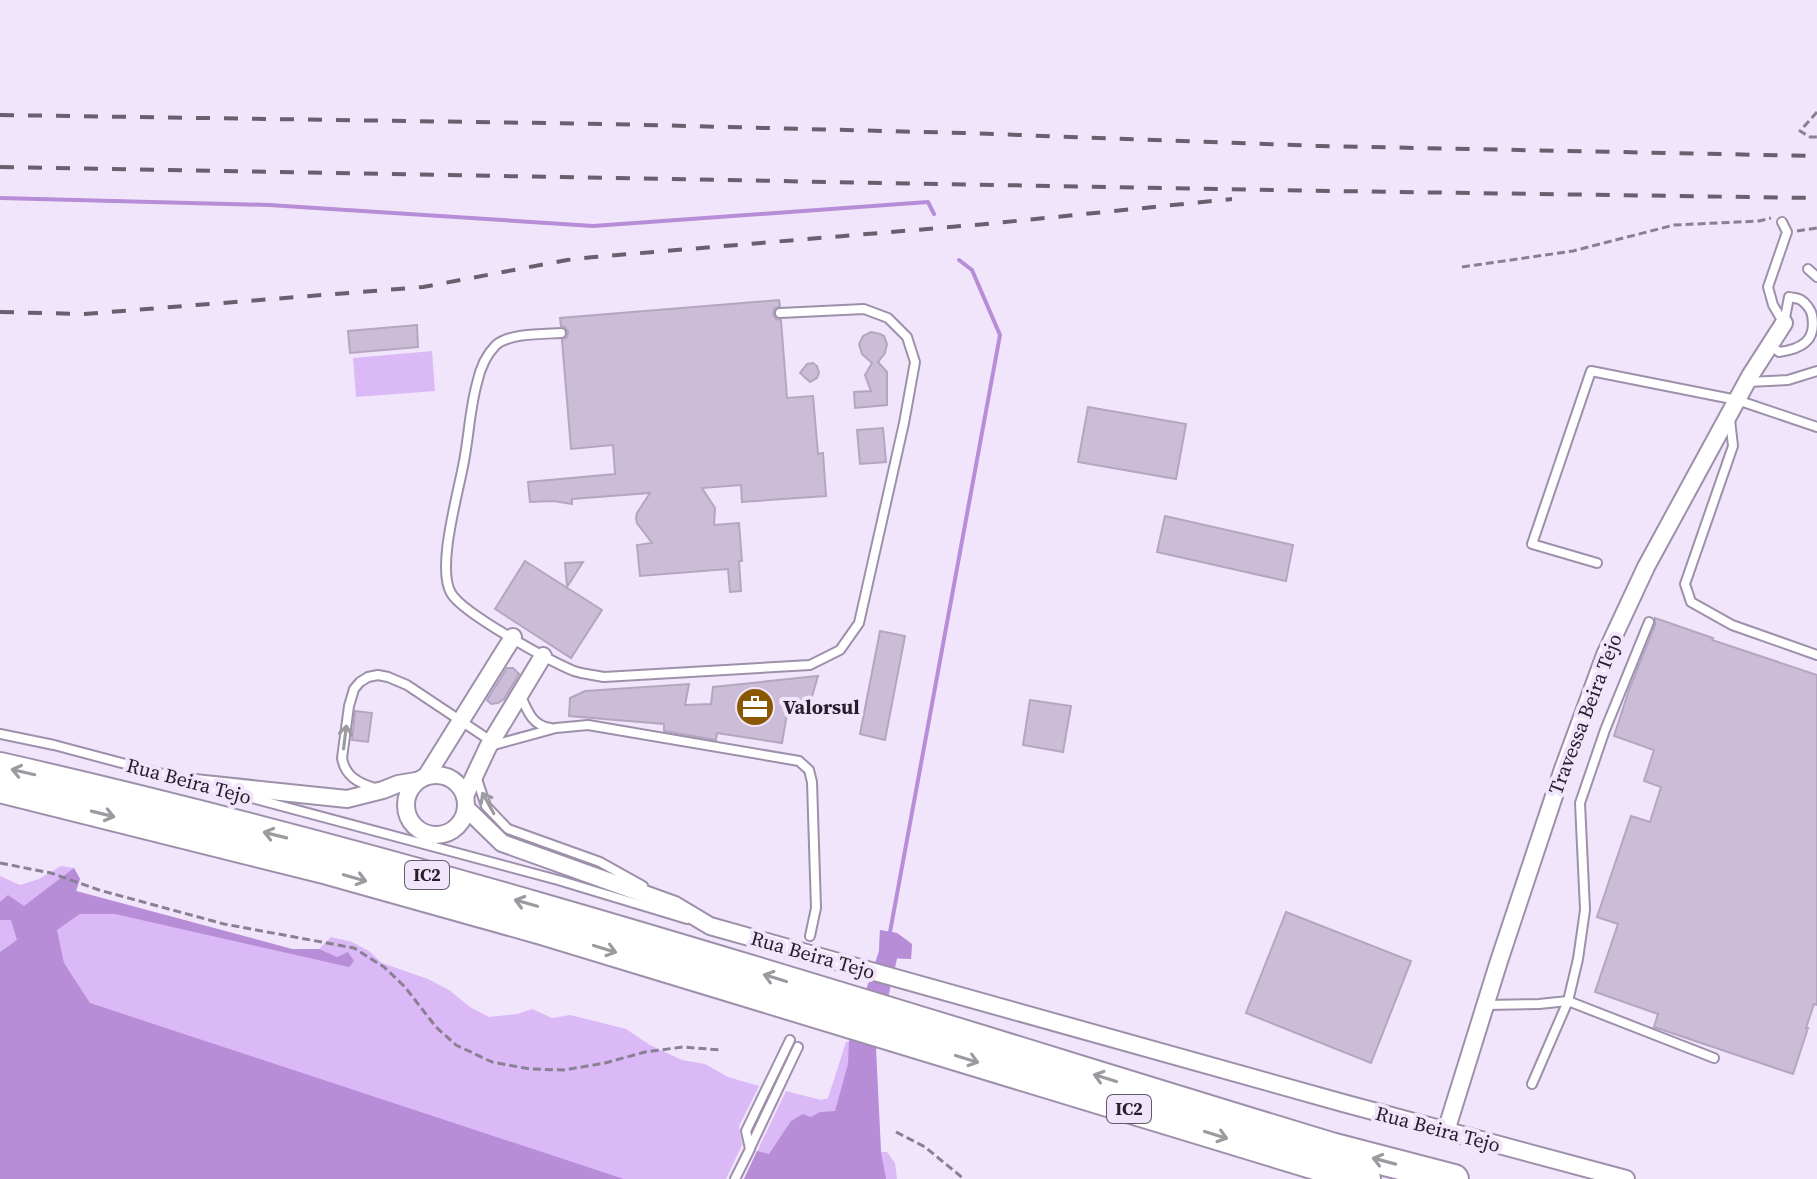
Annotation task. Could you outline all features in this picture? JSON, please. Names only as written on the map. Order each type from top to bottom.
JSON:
[{"type":"highway","name":"IC2","points":[[0,767],[349,853],[548,909],[848,1011],[1366,1179]]},
{"type":"highway","name":"IC2","points":[[0,788],[328,870],[848,1011]]},
{"type":"highway","name":"IC2","points":[[895,1026],[1454,1179]]},
{"type":"street","name":"Travessa Beira Tejo","points":[[1446,1131],[1563,769],[1605,655],[1646,567],[1746,382],[1784,323]]},
{"type":"street","points":[[513,637],[461,722],[422,778],[410,788],[405,807],[413,825],[421,831],[430,835],[450,832],[463,818],[475,773],[489,744],[543,656]]},
{"type":"street","points":[[195,783],[347,799],[437,774],[446,776],[461,788],[465,802],[502,843],[675,905],[710,926]]},
{"type":"street","name":"Rua Beira Tejo","points":[[710,926],[1626,1179]]},
{"type":"lane","points":[[1782,222],[1787,232],[1768,287],[1773,305],[1784,323]]},
{"type":"lane","points":[[1817,267],[1808,269],[1817,277]]},
{"type":"lane","points":[[1769,344],[1779,352],[1793,350],[1808,342],[1814,329],[1812,311],[1802,300],[1789,297],[1784,323]]},
{"type":"lane","points":[[561,333],[510,338],[497,344],[485,359],[476,384],[450,526],[446,569],[448,590],[455,600],[543,656],[578,672],[604,677],[810,665],[840,650],[859,623],[915,362],[907,337],[888,318],[864,309],[780,313]]},
{"type":"lane","points":[[1597,563],[1532,544],[1591,371],[1817,427]]},
{"type":"lane","points":[[1746,382],[1788,380],[1817,371]]},
{"type":"lane","points":[[1733,408],[1733,446],[1685,584],[1691,602],[1732,625],[1817,655]]},
{"type":"lane","points":[[1532,1084],[1568,1001],[1578,959],[1585,910],[1580,803],[1605,730],[1649,622]]},
{"type":"lane","points":[[383,790],[357,781],[343,766],[349,706],[354,689],[368,677],[388,677],[407,685],[489,744],[556,728]]},
{"type":"lane","points":[[520,694],[532,719],[546,728],[588,725],[799,761],[805,766],[812,776],[816,883],[816,908],[810,936]]},
{"type":"lane","name":"Rua Beira Tejo","points":[[0,734],[54,745],[558,880],[710,926]]},
{"type":"lane","points":[[475,773],[486,806],[508,829],[600,862],[675,905]]},
{"type":"lane","points":[[1485,1005],[1568,1001],[1714,1058]]},
{"type":"lane","points":[[750,1149],[746,1131],[790,1040]]},
{"type":"lane","points":[[735,1179],[798,1047]]},
{"type":"path","points":[[1817,112],[1800,131],[1817,137]]},
{"type":"path","points":[[1462,267],[1573,251],[1674,225],[1759,221],[1779,215],[1782,222]]},
{"type":"path","points":[[1787,232],[1817,228]]},
{"type":"path","points":[[0,863],[51,873],[99,890],[224,924],[354,948],[384,967],[405,987],[436,1027],[456,1045],[492,1062],[530,1069],[564,1070],[683,1047],[721,1050]]},
{"type":"path","points":[[896,1132],[925,1147],[964,1179]]},
{"type":"shaded area","points":[[432,351],[435,391],[356,397],[353,358]]},
{"type":"shaded area","points":[[61,866],[74,868],[80,879],[76,891],[292,949],[319,949],[331,937],[352,942],[382,963],[449,990],[489,1017],[532,1009],[552,1018],[570,1015],[626,1029],[682,1060],[705,1064],[728,1077],[759,1086],[739,1126],[742,1145],[726,1179],[341,1179],[0,1054],[0,876],[20,885],[39,879]]},
{"type":"shaded area","points":[[74,868],[80,879],[76,891],[292,949],[319,949],[337,957],[348,952],[354,961],[349,967],[115,914],[80,914],[57,930],[64,963],[90,1003],[624,1179],[0,1179],[0,952],[17,940],[11,920],[0,920],[0,902],[8,895],[24,906]]},
{"type":"shaded area","points":[[880,930],[897,933],[912,944],[911,959],[897,959],[876,1050],[881,1152],[887,1152],[895,1163],[897,1179],[744,1179],[786,1091],[821,1100],[828,1098],[879,951]]},
{"type":"shaded area","points":[[880,930],[897,933],[912,944],[911,959],[897,958],[876,1050],[881,1152],[886,1179],[744,1179],[757,1151],[769,1154],[791,1121],[803,1114],[811,1117],[820,1112],[835,1111],[848,1064],[849,1041],[879,951]]},
{"type":"building","points":[[779,300],[780,306],[774,309],[773,314],[781,320],[787,398],[813,396],[818,454],[823,453],[826,496],[742,502],[741,485],[702,488],[715,508],[714,525],[739,523],[741,591],[730,592],[728,569],[640,576],[637,545],[652,543],[636,518],[650,493],[572,499],[572,504],[530,502],[528,482],[615,474],[613,445],[571,449],[562,340],[568,332],[561,326],[560,318]]},
{"type":"building","points":[[417,325],[418,347],[350,353],[348,331]]},
{"type":"building","points":[[871,332],[884,336],[887,344],[878,362],[887,372],[887,405],[855,408],[854,392],[871,391],[865,375],[872,363],[862,354],[859,344],[863,336]]},
{"type":"building","points":[[813,363],[819,373],[810,382],[800,373],[807,364]]},
{"type":"building","points":[[1088,407],[1186,424],[1176,479],[1078,462]]},
{"type":"building","points":[[883,428],[886,462],[860,464],[857,430]]},
{"type":"building","points":[[1165,516],[1293,545],[1286,581],[1157,552]]},
{"type":"building","points":[[525,561],[602,610],[571,658],[495,609]]},
{"type":"building","points":[[583,562],[567,587],[565,563]]},
{"type":"building","points":[[1655,618],[1817,675],[1817,1005],[1814,1004],[1793,1074],[1654,1027],[1658,1014],[1595,992],[1618,924],[1597,917],[1631,816],[1650,822],[1661,787],[1644,781],[1654,750],[1614,736]]},
{"type":"building","points":[[880,631],[905,636],[885,740],[860,734]]},
{"type":"building","points":[[507,668],[513,668],[519,674],[504,699],[491,704],[487,700]]},
{"type":"building","points":[[818,676],[811,700],[789,702],[782,743],[717,733],[716,740],[664,731],[664,724],[569,716],[570,698],[585,691],[689,684],[685,705],[711,704],[713,687]]},
{"type":"building","points":[[1030,700],[1071,706],[1063,752],[1023,745]]},
{"type":"building","points":[[355,711],[372,713],[368,742],[352,740]]},
{"type":"building","points":[[1286,912],[1411,961],[1371,1063],[1246,1013]]},
{"type":"waterway","points":[[0,198],[269,205],[593,226],[928,202],[934,214]]},
{"type":"waterway","points":[[890,932],[1000,335],[972,270],[959,260]]},
{"type":"railway","points":[[0,115],[609,124],[1319,146],[1817,156]]},
{"type":"railway","points":[[0,167],[1817,198]]},
{"type":"railway","points":[[0,312],[84,314],[423,287],[594,257],[986,224],[1232,199]]},
{"type":"place","name":"Valorsul","points":[[755,707]]}]
